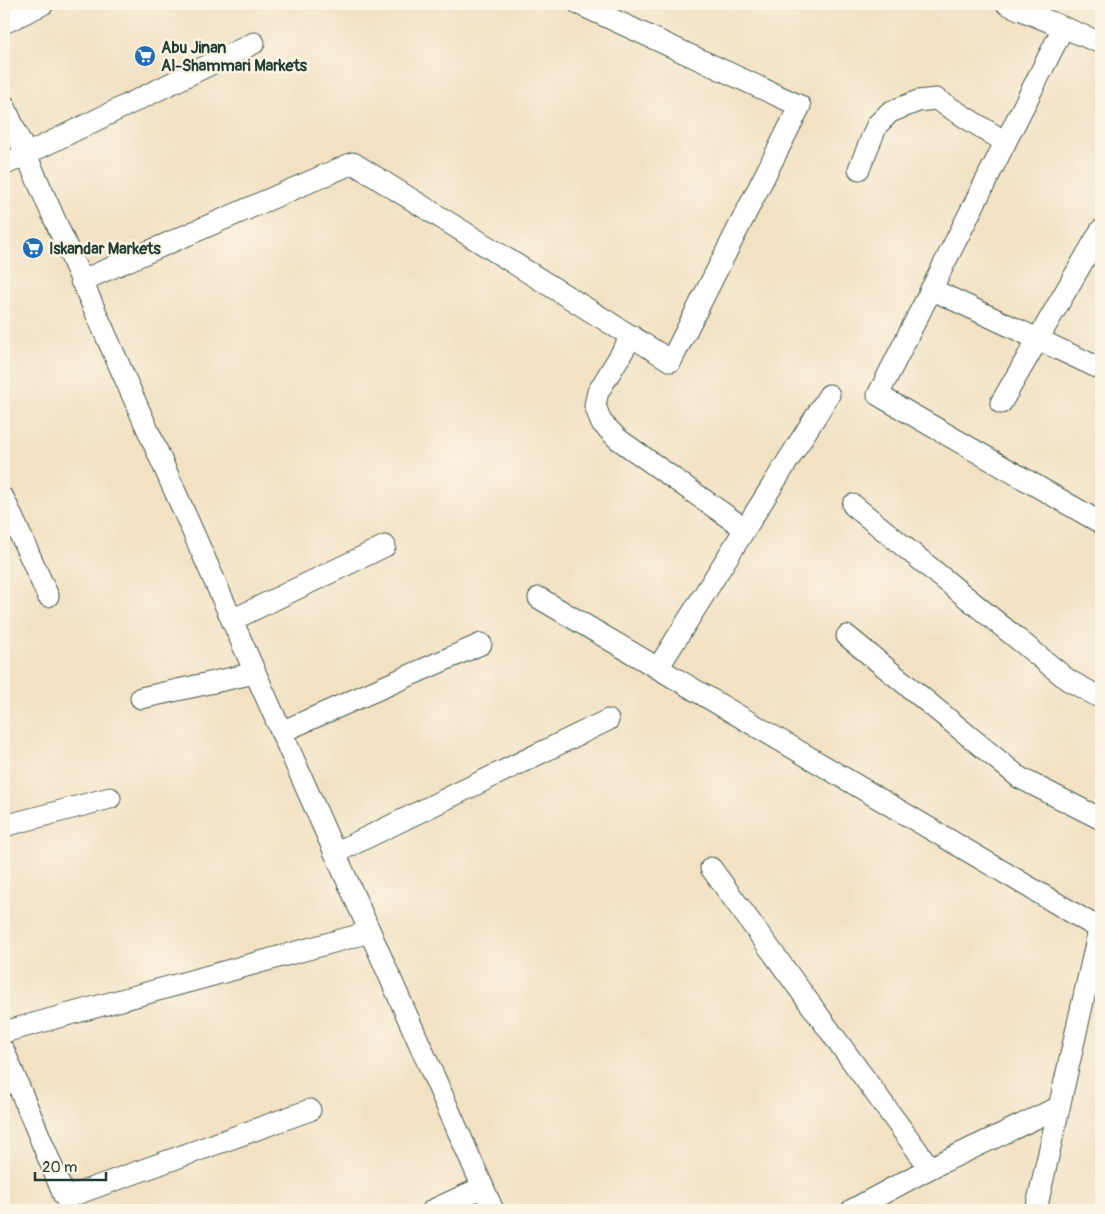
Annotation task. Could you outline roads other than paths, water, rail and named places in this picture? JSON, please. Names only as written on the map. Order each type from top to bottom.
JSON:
[{"type":"street","points":[[4,23],[43,4]]},
{"type":"street","points":[[81,281],[353,163],[671,361],[800,106],[579,4]]},
{"type":"street","points":[[1007,4],[1101,43]]},
{"type":"street","points":[[1063,28],[878,394],[1101,523]]},
{"type":"street","points":[[4,165],[254,43]]},
{"type":"street","points":[[859,169],[878,125],[890,112],[918,101],[936,99],[1005,142]]},
{"type":"street","points":[[4,105],[493,1210]]},
{"type":"street","points":[[1000,403],[1101,230]]},
{"type":"street","points":[[931,290],[1101,369]]},
{"type":"street","points":[[632,336],[598,392],[595,406],[601,422],[618,438],[745,529]]},
{"type":"street","points":[[658,668],[829,395]]},
{"type":"street","points":[[4,499],[48,596]]},
{"type":"street","points":[[853,505],[1068,680],[1101,698]]},
{"type":"street","points":[[232,620],[385,546]]},
{"type":"street","points":[[540,598],[1100,925],[1036,1210]]},
{"type":"street","points":[[847,636],[1020,778],[1101,819]]},
{"type":"street","points":[[281,732],[481,644]]},
{"type":"street","points":[[141,698],[255,673]]},
{"type":"street","points":[[335,853],[608,720]]},
{"type":"street","points":[[4,826],[110,798]]},
{"type":"street","points":[[711,868],[930,1168]]},
{"type":"street","points":[[4,1032],[370,932]]},
{"type":"street","points":[[4,1051],[65,1198],[310,1110]]},
{"type":"street","points":[[852,1210],[930,1168],[1059,1107]]},
{"type":"street","points":[[433,1210],[483,1186]]},
{"type":"place","name":"Abu Jinan Al-Shammari Markets","points":[[145,56]]},
{"type":"place","name":"Iskandar Markets","points":[[33,248]]}]
